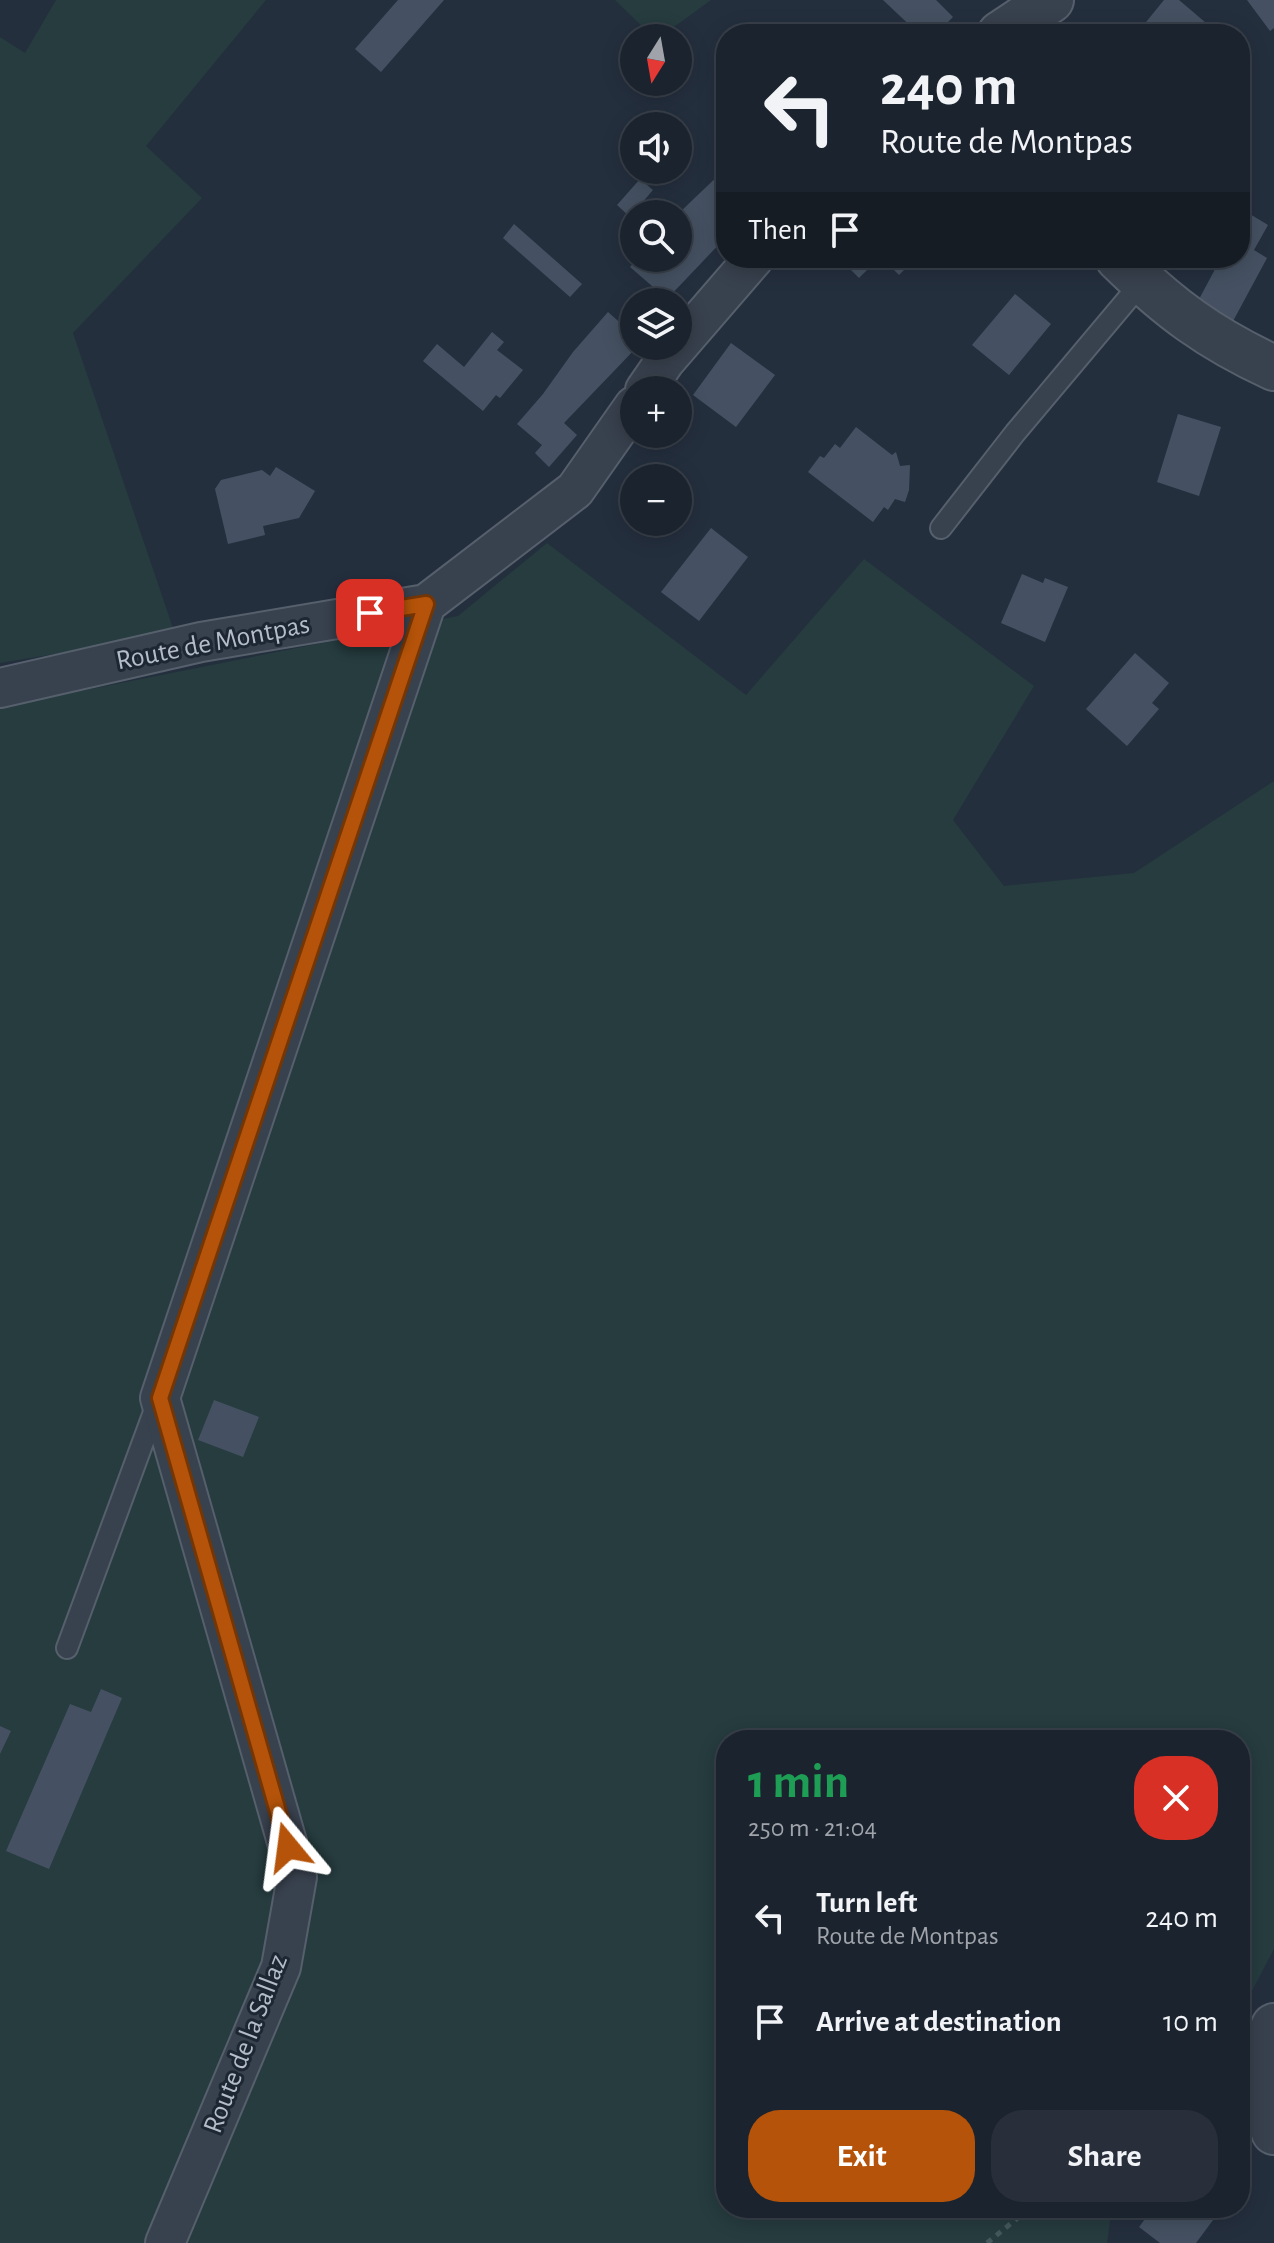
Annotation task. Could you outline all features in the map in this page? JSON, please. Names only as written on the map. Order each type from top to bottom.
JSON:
[{"type":"street","points":[[1018,24],[1047,8]]},
{"type":"street","points":[[655,376],[745,268]]},
{"type":"street","points":[[1130,270],[1169,306],[1212,336],[1274,368]]},
{"type":"street","points":[[160,1398],[426,604],[575,490],[620,426]]},
{"type":"street","name":"Route de Montpas","points":[[0,688],[201,642],[426,604]]},
{"type":"street","name":"Route de la Sallaz","points":[[160,1398],[297,1877],[281,1967],[165,2243]]},
{"type":"street","points":[[1274,2026],[1259,2079],[1263,2105],[1274,2132]]},
{"type":"lane","points":[[941,528],[1015,433],[1130,270]]},
{"type":"lane","points":[[67,1648],[160,1398]]},
{"type":"path","points":[[987,2243],[1018,2218]]},
{"type":"green space","points":[[56,0],[266,0],[146,146],[202,198],[73,333],[175,634],[0,663],[0,37],[25,53]]},
{"type":"green space","points":[[615,0],[711,0],[678,24],[640,24]]},
{"type":"green space","points":[[547,543],[746,695],[864,559],[1034,686],[953,820],[1004,886],[1134,873],[1274,781],[1274,1949],[1250,1995],[1250,1730],[716,1730],[716,2218],[1111,2218],[1107,2243],[0,2243],[0,707],[458,616]]},
{"type":"building","points":[[398,0],[444,0],[381,72],[355,49]]},
{"type":"building","points":[[883,0],[936,0],[953,17],[946,24],[908,24]]},
{"type":"building","points":[[1164,0],[1179,0],[1207,24],[1144,24]]},
{"type":"building","points":[[1247,0],[1274,0],[1274,28],[1270,31]]},
{"type":"building","points":[[716,178],[716,248],[677,288],[654,288],[636,272],[692,272],[692,201]]},
{"type":"building","points":[[636,184],[646,184],[653,190],[644,200],[621,200]]},
{"type":"building","points":[[1250,214],[1268,225],[1254,250],[1267,258],[1232,323],[1197,303],[1216,268],[1250,268]]},
{"type":"building","points":[[514,224],[582,284],[570,297],[503,238]]},
{"type":"building","points":[[849,268],[869,268],[859,278]]},
{"type":"building","points":[[892,268],[906,268],[899,275]]},
{"type":"building","points":[[1015,294],[1051,324],[1009,375],[972,345]]},
{"type":"building","points":[[608,312],[620,323],[620,360],[625,360],[564,423],[577,435],[549,467],[535,453],[542,445],[517,424]]},
{"type":"building","points":[[492,332],[504,342],[497,350],[523,370],[500,398],[496,395],[483,411],[423,361],[437,344],[464,367]]},
{"type":"building","points":[[731,343],[775,375],[736,427],[693,395]]},
{"type":"building","points":[[1178,414],[1221,427],[1199,496],[1157,482]]},
{"type":"building","points":[[856,427],[892,455],[896,452],[900,466],[910,465],[905,502],[895,499],[888,510],[884,507],[873,522],[808,472],[820,456],[824,458],[835,444],[840,448]]},
{"type":"building","points":[[276,467],[315,491],[299,518],[263,526],[265,535],[228,544],[215,489],[221,480],[262,470],[270,476]]},
{"type":"building","points":[[711,528],[748,557],[699,621],[661,592]]},
{"type":"building","points":[[1022,574],[1043,583],[1045,578],[1068,587],[1045,642],[1001,623]]},
{"type":"building","points":[[1135,653],[1169,683],[1152,703],[1159,709],[1127,746],[1086,709]]},
{"type":"building","points":[[214,1400],[259,1417],[243,1457],[198,1440]]},
{"type":"building","points":[[101,1689],[122,1698],[49,1869],[6,1851],[70,1704],[91,1712]]},
{"type":"building","points":[[0,1726],[11,1731],[0,1754]]},
{"type":"building","points":[[1146,2218],[1215,2218],[1196,2243],[1160,2243],[1139,2227]]},
{"type":"route","points":[[288,1847],[160,1398],[426,604],[370,613]]}]
